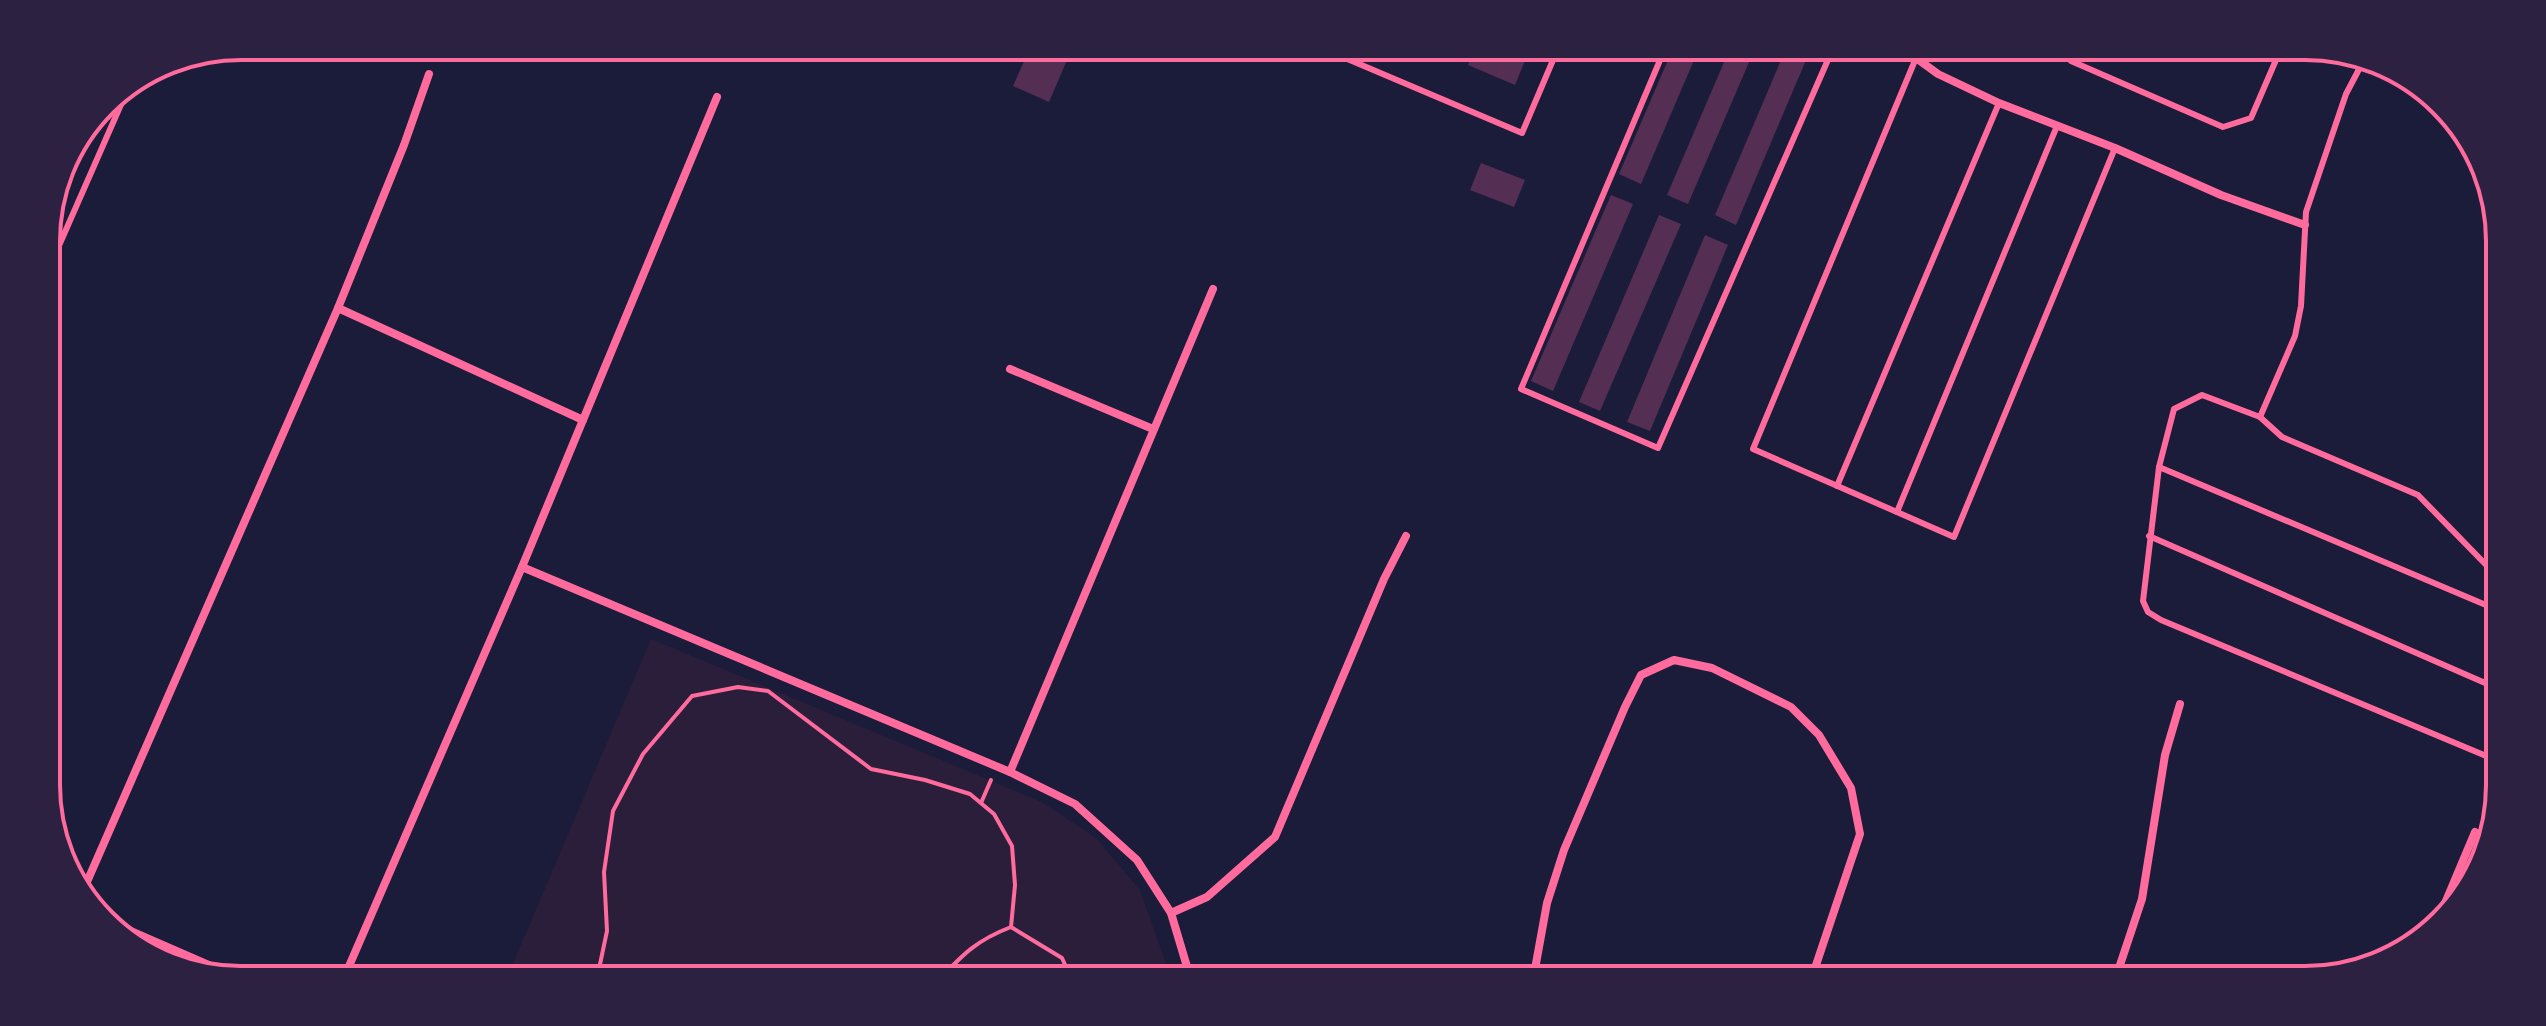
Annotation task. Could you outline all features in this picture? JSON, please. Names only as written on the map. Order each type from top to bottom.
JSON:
[{"type":"street","points":[[1919,60],[1938,74],[1999,103],[2115,148],[2221,195],[2305,225]]},
{"type":"street","points":[[88,880],[338,308],[404,145],[429,74]]},
{"type":"street","points":[[349,966],[522,567],[717,97]]},
{"type":"street","points":[[1010,772],[1213,289]]},
{"type":"street","points":[[338,308],[583,420]]},
{"type":"street","points":[[1010,369],[1153,429]]},
{"type":"street","points":[[1171,913],[1207,897],[1275,837],[1384,579],[1406,536]]},
{"type":"street","points":[[522,567],[997,766],[1075,804],[1137,860],[1171,913],[1187,966]]},
{"type":"street","points":[[1536,966],[1547,903],[1564,850],[1625,707],[1641,675],[1674,660],[1712,668],[1791,707],[1819,735],[1851,788],[1860,834],[1816,966]]},
{"type":"street","points":[[2120,966],[2142,899],[2165,755],[2180,704]]},
{"type":"street","points":[[2448,896],[2475,832]]},
{"type":"street","points":[[144,937],[199,961]]},
{"type":"lane","points":[[1350,60],[1522,133],[1553,60]]},
{"type":"lane","points":[[1660,60],[1521,389],[1658,448],[1828,60]]},
{"type":"lane","points":[[1915,60],[1753,449],[1837,486],[1954,537],[2115,148]]},
{"type":"lane","points":[[2070,60],[2223,127],[2251,118],[2276,60]]},
{"type":"lane","points":[[2260,417],[2295,336],[2301,306],[2306,212],[2346,94],[2359,69]]},
{"type":"lane","points":[[1837,486],[1999,103]]},
{"type":"lane","points":[[60,243],[120,107]]},
{"type":"lane","points":[[1897,512],[2057,126]]},
{"type":"lane","points":[[2486,565],[2418,495],[2282,437],[2260,417],[2202,395],[2174,409],[2159,467],[2149,536],[2143,601],[2148,612],[2486,756]]},
{"type":"lane","points":[[2159,467],[2486,605]]},
{"type":"lane","points":[[2149,536],[2486,683]]},
{"type":"path","points":[[600,966],[607,931],[604,872],[613,811],[643,754],[692,696],[738,687],[768,691],[871,769],[925,780],[970,794],[994,814],[1012,846],[1015,885],[1011,927]]},
{"type":"path","points":[[981,803],[997,766]]},
{"type":"path","points":[[951,966],[962,953],[987,936],[1011,927]]},
{"type":"path","points":[[1011,927],[1062,958],[1066,966]]},
{"type":"shaded area","points":[[651,639],[1042,802],[1096,838],[1140,890],[1167,966],[512,966]]},
{"type":"building","points":[[1025,60],[1067,60],[1049,102],[1013,86]]},
{"type":"building","points":[[1470,60],[1525,60],[1515,85],[1468,65]]},
{"type":"building","points":[[1668,60],[1694,60],[1641,184],[1619,174]]},
{"type":"building","points":[[1725,60],[1750,60],[1688,204],[1667,195]]},
{"type":"building","points":[[1781,60],[1806,60],[1736,225],[1715,215]]},
{"type":"building","points":[[1481,163],[1525,180],[1514,207],[1470,190]]},
{"type":"building","points":[[1611,195],[1633,204],[1553,391],[1531,381]]},
{"type":"building","points":[[1659,215],[1681,224],[1600,411],[1579,402]]},
{"type":"building","points":[[1705,235],[1728,245],[1650,431],[1627,422]]}]
